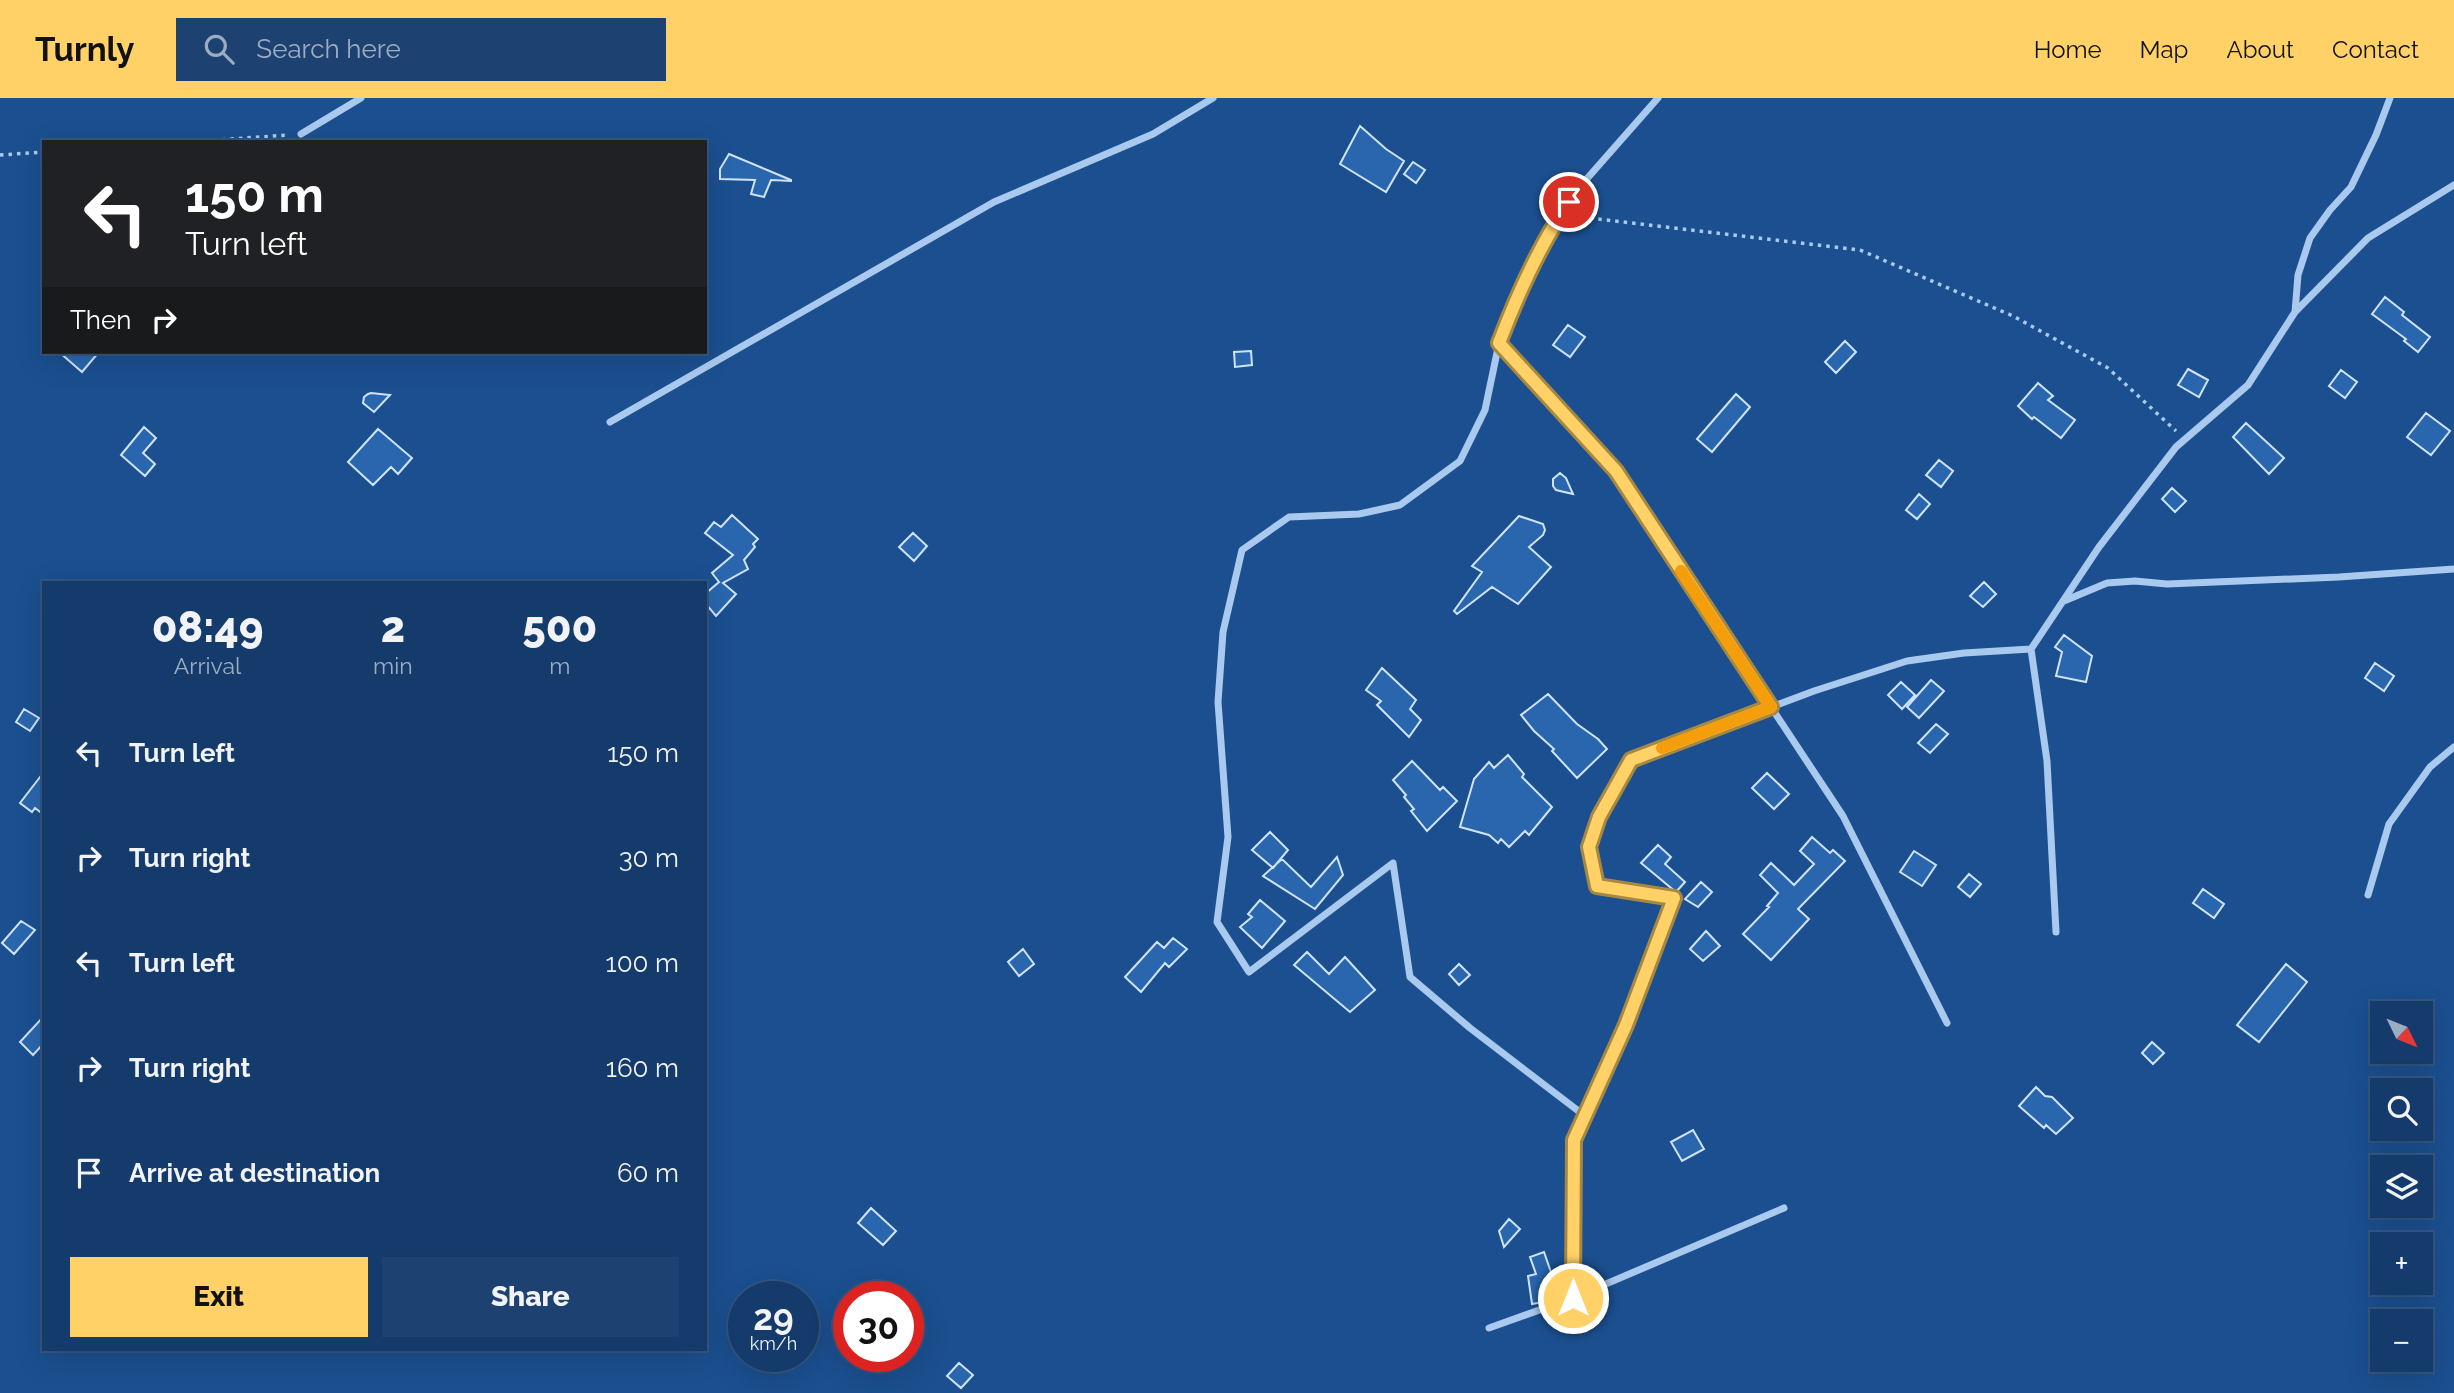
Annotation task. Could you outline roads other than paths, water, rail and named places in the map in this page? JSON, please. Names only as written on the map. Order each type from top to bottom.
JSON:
[{"type":"street","points":[[301,134],[361,98]]},
{"type":"street","points":[[610,422],[994,202],[1153,134],[1213,98]]},
{"type":"street","points":[[1585,1116],[1470,1028],[1410,977],[1393,863],[1249,972],[1217,922],[1228,837],[1218,702],[1223,632],[1242,550],[1289,517],[1359,514],[1400,505],[1460,461],[1485,411],[1499,343],[1545,238],[1577,190],[1658,98]]},
{"type":"street","points":[[2295,312],[2298,275],[2311,237],[2351,187],[2390,98]]},
{"type":"street","points":[[2056,932],[2047,761],[2031,649],[2099,547],[2176,447],[2248,384],[2295,312],[2368,238],[2454,184]]},
{"type":"street","points":[[1499,343],[1616,471],[1843,816],[1947,1023]]},
{"type":"street","points":[[2063,601],[2106,583],[2135,581],[2167,584],[2454,569]]},
{"type":"street","points":[[1573,1298],[1574,1140],[1626,1025],[1674,898],[1597,886],[1589,847],[1599,817],[1631,760],[1771,707],[1908,661],[1964,653],[2031,649]]},
{"type":"street","points":[[2368,895],[2389,824],[2430,767],[2454,747]]},
{"type":"street","points":[[1489,1328],[1573,1298],[1784,1208]]}]
